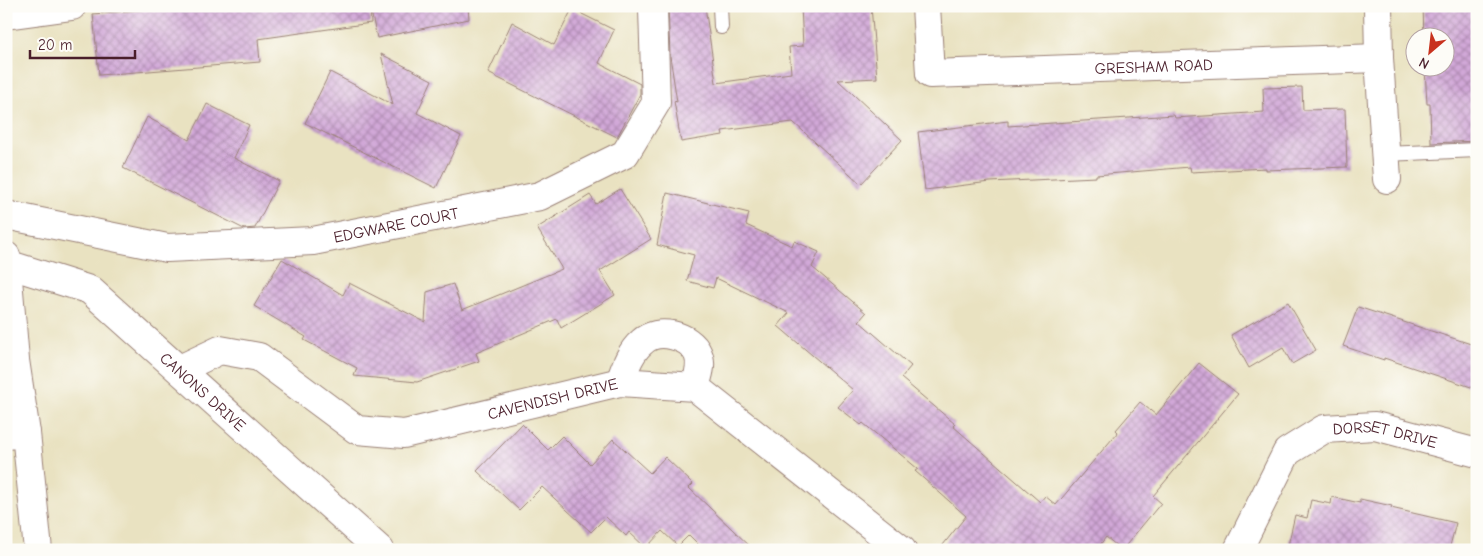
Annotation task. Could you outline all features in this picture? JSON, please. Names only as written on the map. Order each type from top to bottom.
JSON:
[{"type":"street","points":[[6,14],[72,6]]},
{"type":"street","name":"GRESHAM ROAD","points":[[926,6],[930,74],[1380,58]]},
{"type":"street","points":[[1378,6],[1386,166]]},
{"type":"street","name":"EDGWARE COURT","points":[[6,216],[167,248],[313,241],[540,196],[625,154],[656,103],[653,10]]},
{"type":"street","points":[[7,260],[15,360],[16,434],[38,550]]},
{"type":"street","name":"CANONS DRIVE","points":[[7,260],[90,290],[380,550]]},
{"type":"street","points":[[620,382],[635,349],[643,340],[658,334],[675,336],[689,342],[698,353],[701,367],[695,387],[900,549]]},
{"type":"street","name":"CAVENDISH DRIVE","points":[[180,369],[220,350],[259,357],[357,430],[404,434],[620,382],[695,387]]},
{"type":"street","name":"DORSET DRIVE","points":[[1238,550],[1287,452],[1324,429],[1375,426],[1477,453]]},
{"type":"lane","points":[[720,6],[722,27]]},
{"type":"lane","points":[[1386,166],[1477,150]]},
{"type":"building","points":[[184,6],[468,6],[469,19],[377,38],[370,7],[371,23],[258,39],[260,62],[99,75],[93,14]]},
{"type":"building","points":[[668,6],[705,6],[716,83],[791,73],[789,47],[803,46],[801,6],[871,6],[877,78],[838,80],[902,140],[861,184],[793,122],[722,131],[723,135],[681,142],[674,101],[677,102],[670,56]]},
{"type":"building","points":[[1423,6],[1477,6],[1477,141],[1431,143],[1430,104],[1427,104],[1426,78],[1456,78],[1456,28],[1424,28]]},
{"type":"building","points":[[572,9],[614,30],[599,63],[640,84],[640,94],[617,137],[488,73],[512,22],[554,45]]},
{"type":"building","points":[[381,54],[432,80],[417,113],[461,136],[436,188],[305,123],[330,72],[393,105]]},
{"type":"building","points":[[1302,87],[1303,110],[1345,109],[1347,167],[1266,170],[1266,168],[1191,172],[1190,167],[1096,175],[1096,177],[990,182],[925,190],[918,132],[1008,121],[1008,126],[1174,115],[1175,118],[1264,112],[1263,88]]},
{"type":"building","points":[[207,104],[249,125],[234,158],[279,181],[255,228],[244,229],[123,168],[147,117],[189,140]]},
{"type":"building","points":[[620,189],[651,239],[600,271],[615,295],[561,328],[557,319],[476,353],[479,361],[417,382],[354,376],[357,368],[304,340],[306,337],[254,306],[282,259],[343,295],[349,283],[425,322],[427,292],[453,284],[462,310],[562,269],[537,228],[590,195],[596,204]]},
{"type":"building","points":[[667,193],[749,213],[746,225],[792,246],[794,241],[819,252],[812,267],[866,313],[859,321],[911,366],[901,378],[955,424],[953,426],[1040,502],[1045,496],[1056,505],[1118,432],[1116,430],[1140,402],[1156,415],[1199,363],[1238,394],[1153,496],[1161,503],[1122,550],[1106,537],[1096,550],[939,550],[966,516],[915,471],[918,469],[863,423],[861,425],[838,407],[853,390],[778,326],[789,313],[716,278],[713,288],[687,281],[694,255],[657,245]]},
{"type":"building","points":[[1288,302],[1316,350],[1292,364],[1283,348],[1249,368],[1231,335]]},
{"type":"building","points":[[1358,307],[1477,346],[1477,389],[1343,346]]},
{"type":"building","points":[[522,424],[548,450],[562,436],[590,464],[613,439],[650,473],[665,457],[693,484],[689,488],[754,550],[704,550],[689,535],[678,546],[662,531],[646,548],[629,532],[626,536],[606,517],[591,532],[542,487],[519,510],[477,471]]},
{"type":"building","points":[[1332,497],[1360,503],[1360,499],[1456,523],[1449,550],[1287,550],[1295,515],[1307,518],[1311,500],[1331,504]]}]
